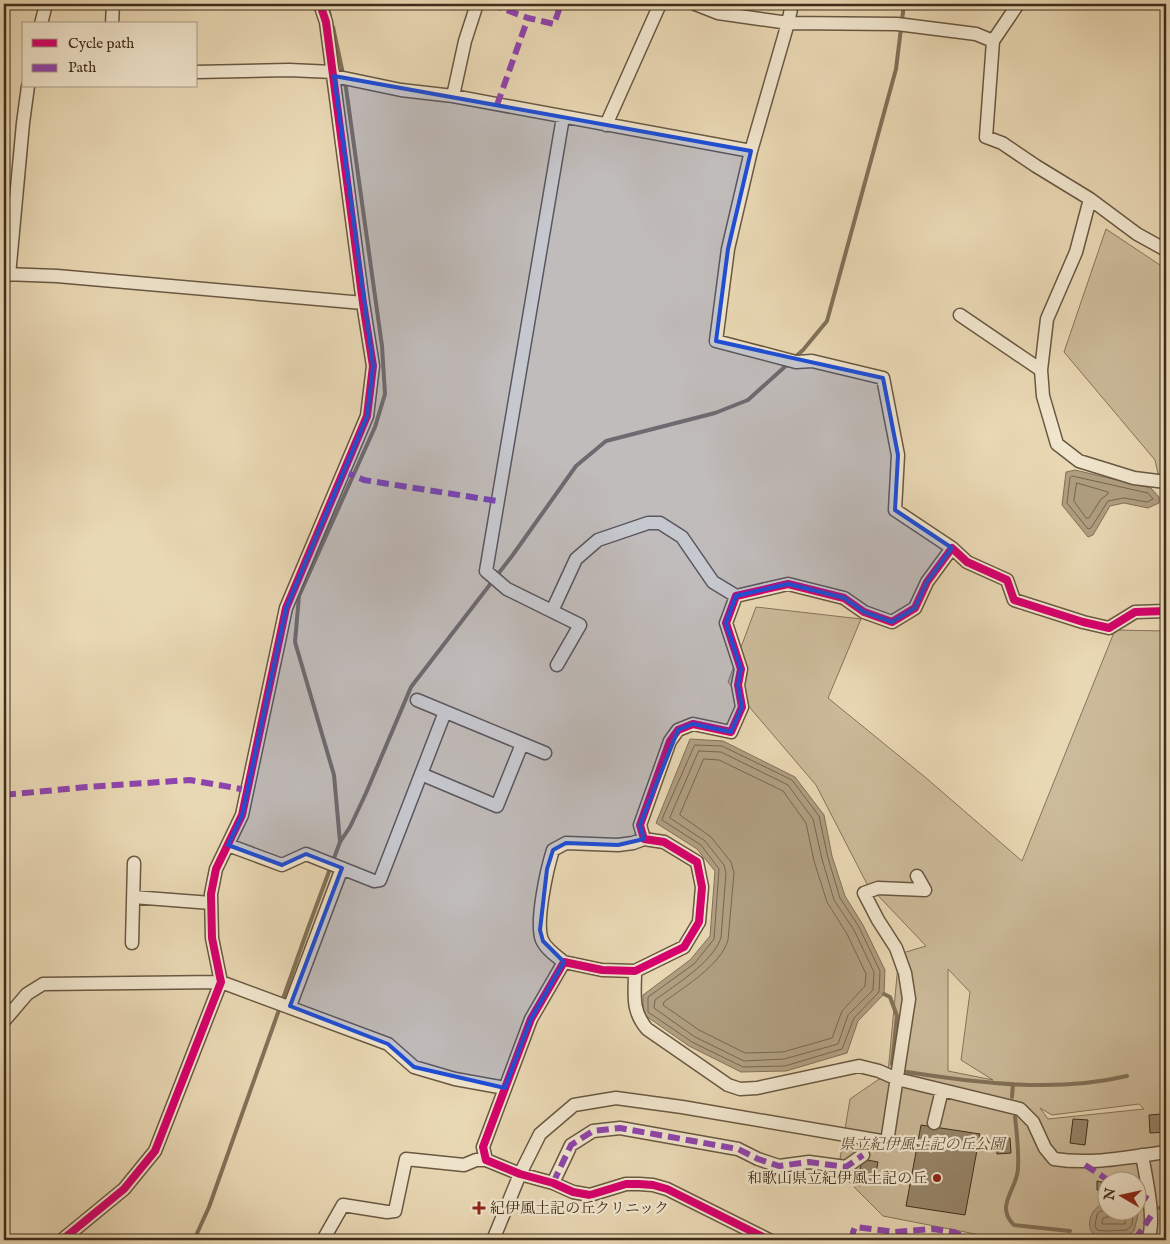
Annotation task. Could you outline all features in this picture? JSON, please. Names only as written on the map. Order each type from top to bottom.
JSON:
[{"type":"street","points":[[42,22],[46,4]]},
{"type":"street","points":[[112,22],[113,4]]},
{"type":"street","points":[[62,1240],[124,1189],[155,1151],[221,982],[212,938],[211,894],[216,869],[242,815],[286,608],[367,416],[374,366],[363,303],[334,74],[326,22],[320,4]]},
{"type":"street","points":[[452,96],[465,41],[478,4]]},
{"type":"street","points":[[606,125],[660,4]]},
{"type":"street","points":[[695,4],[788,23],[897,24],[976,34],[993,41]]},
{"type":"street","points":[[792,4],[751,151],[728,249],[716,341],[796,362],[812,361],[883,378],[898,455],[895,510],[952,548],[967,562],[1007,580],[1014,600],[1082,622],[1109,628],[1135,612],[1166,611]]},
{"type":"street","points":[[1018,4],[993,41],[986,137],[1002,143],[1090,199],[1137,234],[1166,250]]},
{"type":"street","points":[[198,72],[289,70],[334,74],[401,90],[452,96],[751,151]]},
{"type":"street","points":[[28,88],[6,275],[57,276],[363,303]]},
{"type":"street","points":[[557,665],[580,625],[506,589],[486,571],[563,117]]},
{"type":"street","points":[[1090,199],[1076,252],[1047,319],[1041,370],[1043,396],[1057,444],[1079,461],[1134,478],[1166,482]]},
{"type":"street","points":[[960,315],[1041,370]]},
{"type":"street","points":[[552,611],[576,559],[598,540],[648,524],[660,523],[682,537],[713,582],[736,596],[788,584],[844,598],[864,612],[892,622],[915,608],[926,582],[952,548]]},
{"type":"street","points":[[644,839],[640,825],[670,741],[678,730],[693,724],[731,732],[742,707],[738,685],[741,669],[726,623],[736,596]]},
{"type":"street","points":[[417,700],[545,754]]},
{"type":"street","points":[[228,845],[282,865],[306,854],[374,881],[380,880],[445,712]]},
{"type":"street","points":[[421,774],[497,806],[522,744]]},
{"type":"street","points":[[644,839],[664,842],[697,862],[702,887],[699,922],[684,947],[635,971],[602,970],[564,962],[543,941],[540,930],[546,870],[553,850],[566,844],[618,845],[644,839]]},
{"type":"street","points":[[132,943],[134,863]]},
{"type":"street","points":[[290,1006],[342,868]]},
{"type":"street","points":[[493,1240],[520,1174],[540,1134],[574,1106],[616,1098],[682,1107],[887,1142],[909,999],[905,973],[896,948],[864,893],[878,888],[925,890],[917,876]]},
{"type":"street","points":[[133,897],[211,903]]},
{"type":"street","points":[[486,1160],[483,1147],[530,1018],[564,962]]},
{"type":"street","points":[[635,971],[635,1002],[638,1018],[647,1029],[728,1086],[740,1089],[757,1088],[859,1066],[879,1071],[898,1080],[1020,1109],[1033,1122],[1045,1148],[1054,1159],[1084,1161],[1166,1152]]},
{"type":"street","points":[[4,1021],[27,994],[43,984],[221,982],[290,1006],[388,1044],[414,1067],[455,1079],[505,1088]]},
{"type":"street","points":[[934,1123],[942,1090]]},
{"type":"street","points":[[553,1183],[571,1145],[593,1131],[620,1128],[738,1150],[779,1166],[810,1162],[846,1167],[862,1155]]},
{"type":"street","points":[[1142,1156],[1151,1216],[1152,1231],[1148,1240]]},
{"type":"street","points":[[323,1240],[343,1205],[387,1212],[395,1210],[406,1159],[464,1165],[476,1160],[486,1160],[520,1174],[553,1183],[573,1192],[590,1195],[626,1184],[653,1185],[667,1189],[769,1240]]},
{"type":"highlighted area","points":[[334,76],[751,151],[728,249],[716,341],[883,378],[898,455],[895,510],[952,548],[927,582],[915,608],[892,622],[864,612],[844,598],[788,584],[736,596],[726,623],[741,669],[738,685],[742,707],[731,732],[693,724],[678,730],[640,825],[644,839],[618,845],[566,843],[553,850],[547,869],[540,930],[543,941],[564,962],[531,1019],[505,1088],[414,1067],[388,1044],[290,1006],[342,868],[306,854],[282,865],[228,845],[242,815],[286,608],[367,416],[373,366]]},
{"type":"green space","points":[[1106,229],[1166,269],[1166,509],[1155,460],[1064,352]]},
{"type":"green space","name":"県立紀伊風土記の丘公園","points":[[756,607],[861,619],[828,698],[925,777],[1022,861],[1115,630],[1166,631],[1166,1240],[1006,1240],[883,1216],[838,1171],[850,1099],[888,1073],[899,954],[926,946],[867,884],[816,785],[728,682]],"holes":[[[948,969],[970,992],[961,1060],[993,1080],[948,1071]],[[1139,1104],[1144,1109],[1048,1119],[1040,1108],[1052,1115]]]},
{"type":"water","points":[[1075,470],[1151,488],[1159,497],[1159,503],[1148,508],[1124,503],[1110,506],[1093,535],[1088,537],[1062,505],[1066,472]]},
{"type":"water","points":[[690,739],[723,741],[795,777],[824,815],[832,856],[845,896],[863,925],[885,970],[884,994],[858,1021],[847,1053],[786,1071],[741,1072],[689,1046],[643,1014],[643,995],[690,960],[710,936],[715,871],[697,849],[656,823]]},
{"type":"water","points":[[1098,1207],[1098,1222],[1136,1222],[1134,1231],[1121,1236],[1095,1235],[1089,1224],[1091,1216]]},
{"type":"building","points":[[1162,1111],[1166,1111],[1166,1132],[1150,1133],[1149,1115],[1162,1114]]},
{"type":"building","points":[[1073,1119],[1088,1120],[1085,1145],[1070,1143]]},
{"type":"building","points":[[921,1125],[980,1134],[965,1215],[906,1206]]},
{"type":"building","points":[[1010,1138],[1011,1153],[997,1154],[996,1139]]},
{"type":"building","points":[[862,1159],[878,1162],[874,1183],[858,1180]]},
{"type":"waterway","points":[[327,4],[330,16]]},
{"type":"waterway","points":[[794,358],[827,321],[896,69],[904,4]]},
{"type":"waterway","points":[[333,27],[343,74]]},
{"type":"waterway","points":[[340,842],[334,775],[295,642],[299,596],[375,427],[385,394],[382,346],[345,81]]},
{"type":"waterway","points":[[194,1240],[209,1207],[340,842],[350,827],[366,793],[411,687],[512,556],[576,466],[606,441],[715,413],[748,400],[789,363]]},
{"type":"waterway","points":[[884,994],[890,997],[897,1016],[892,1064]]},
{"type":"waterway","points":[[907,1072],[989,1083],[1045,1085],[1100,1081],[1127,1076]]},
{"type":"waterway","points":[[1012,1097],[1013,1084]]},
{"type":"waterway","points":[[1015,1117],[1018,1168],[1015,1183],[1006,1204],[1008,1218],[1014,1225],[1070,1231]]},
{"type":"waterway","points":[[1159,1208],[1166,1206]]},
{"type":"marked path","points":[[490,4],[528,18],[554,24],[561,4]]},
{"type":"marked path","points":[[497,105],[528,18]]},
{"type":"marked path","points":[[343,471],[364,480],[497,501]]},
{"type":"marked path","points":[[4,795],[190,780],[247,790]]},
{"type":"marked path","points":[[553,1183],[571,1145],[593,1131],[620,1128],[738,1149],[758,1159],[779,1166],[809,1162],[846,1167],[863,1155]]},
{"type":"marked path","points":[[1085,1165],[1098,1174]]},
{"type":"marked path","points":[[1135,1240],[1151,1216]]},
{"type":"marked path","points":[[853,1240],[855,1227],[895,1232],[933,1229],[954,1232],[970,1240]]},
{"type":"cycle path","points":[[62,1240],[124,1189],[155,1151],[221,982],[212,938],[211,894],[216,869],[242,815],[286,608],[367,416],[373,366],[326,22],[320,4]]},
{"type":"cycle path","points":[[769,1240],[667,1189],[653,1185],[626,1184],[590,1195],[573,1192],[553,1183],[520,1174],[486,1160],[483,1147],[531,1019],[564,962],[602,970],[635,971],[684,947],[699,922],[702,887],[697,862],[664,842],[644,839],[640,825],[670,741],[678,730],[693,724],[731,732],[742,707],[738,685],[741,669],[726,623],[736,596],[788,584],[844,598],[864,612],[892,622],[915,608],[927,582],[952,548],[967,562],[1007,580],[1014,600],[1083,622],[1109,628],[1135,612],[1166,611]]},
{"type":"place","name":"和歌山県立紀伊風土記の丘","points":[[937,1178]]},
{"type":"place","name":"紀伊風土記の丘クリニック","points":[[479,1208]]}]
